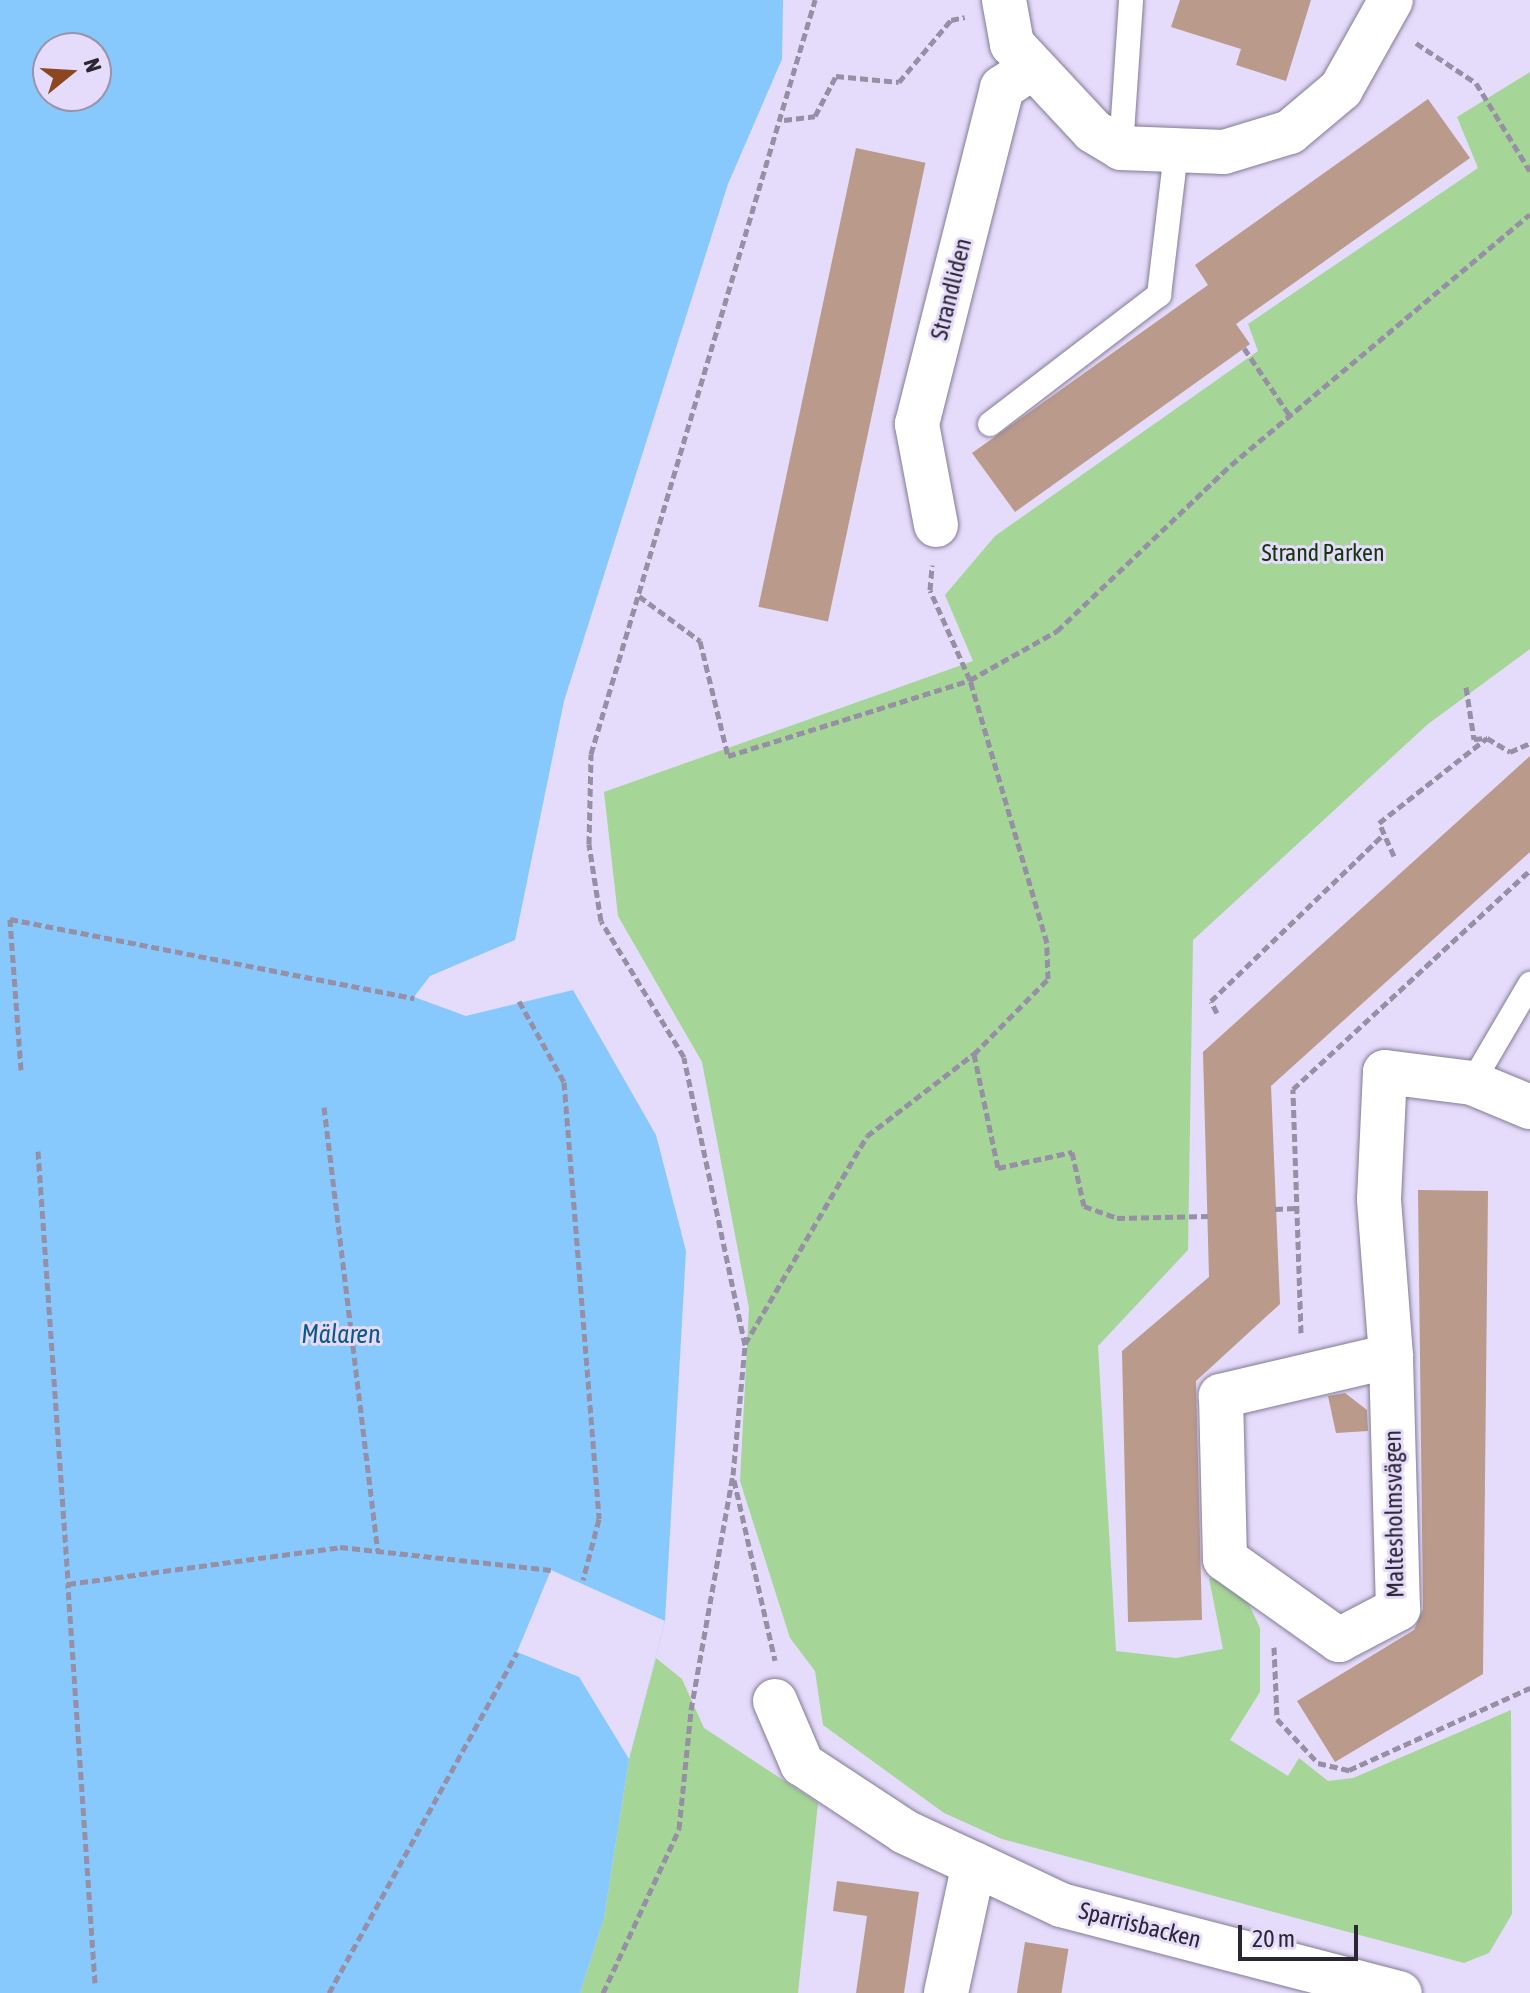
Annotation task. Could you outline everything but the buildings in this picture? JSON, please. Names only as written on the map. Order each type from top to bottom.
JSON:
[{"type":"street","points":[[1004,0],[1012,44],[1030,69],[1076,119],[1121,148],[1176,152],[1224,152],[1290,132],[1341,89],[1386,10]]},
{"type":"street","name":"Strandliden","points":[[936,525],[917,424],[1002,88],[1030,69]]},
{"type":"street","name":"Maltesholmsvägen","points":[[1391,1356],[1221,1396],[1225,1559],[1272,1596],[1339,1640],[1398,1609],[1391,1356],[1379,1199],[1385,1072],[1472,1083],[1530,1107]]},
{"type":"street","name":"Sparrisbacken","points":[[775,1701],[802,1764],[905,1832],[1061,1905],[1313,1981],[1400,1993]]},
{"type":"street","points":[[946,1993],[974,1864]]},
{"type":"lane","points":[[1121,148],[1131,0]]},
{"type":"lane","points":[[990,424],[1159,295],[1176,152]]},
{"type":"lane","points":[[1472,1083],[1530,984]]},
{"type":"path","points":[[603,1993],[679,1829],[691,1710],[733,1475],[745,1345],[684,1057],[601,921],[589,844],[591,754],[784,120],[815,0]]},
{"type":"path","points":[[1386,10],[1476,83],[1530,171]]},
{"type":"path","points":[[784,120],[815,116],[836,76],[899,82],[951,20]]},
{"type":"path","points":[[639,596],[700,641],[728,756],[970,680],[1057,631],[1290,416],[1530,214]]},
{"type":"path","points":[[1244,348],[1290,416]]},
{"type":"path","points":[[745,1345],[867,1136],[974,1054],[1048,979],[1047,943],[970,680],[930,590],[936,525]]},
{"type":"path","points":[[1466,687],[1474,739],[1487,738],[1510,752],[1530,743]]},
{"type":"path","points":[[1394,856],[1379,823],[1487,738]]},
{"type":"path","points":[[1217,1013],[1211,1001],[1384,834]]},
{"type":"path","points":[[21,1070],[10,919],[414,998]]},
{"type":"path","points":[[519,1001],[564,1082],[599,1519],[583,1580]]},
{"type":"path","points":[[974,1054],[998,1168],[1072,1152],[1084,1206],[1117,1218],[1208,1216]]},
{"type":"path","points":[[324,1107],[378,1551]]},
{"type":"path","points":[[38,1151],[95,1983]]},
{"type":"path","points":[[1275,1209],[1296,1208]]},
{"type":"path","points":[[1296,1224],[1304,1377]]},
{"type":"path","points":[[733,1475],[747,1560],[776,1649],[775,1701]]},
{"type":"path","points":[[68,1584],[340,1547],[551,1570]]},
{"type":"path","points":[[1272,1596],[1277,1719],[1318,1763],[1349,1770],[1530,1688]]},
{"type":"path","points":[[329,1993],[517,1652]]},
{"type":"green space","name":"Strand Parken","points":[[1530,72],[1530,649],[1428,724],[1193,940],[1188,1250],[1098,1346],[1116,1651],[1176,1658],[1223,1649],[1209,1578],[1239,1583],[1260,1628],[1260,1692],[1230,1740],[1288,1776],[1299,1758],[1328,1781],[1353,1778],[1511,1710],[1512,1914],[1489,1953],[1464,1963],[1002,1839],[944,1813],[823,1725],[815,1671],[790,1638],[740,1481],[749,1308],[702,1062],[618,916],[604,792],[973,661],[945,595],[995,536],[1258,351],[1248,324],[1478,168],[1457,117]]},
{"type":"green space","points":[[656,1658],[682,1679],[704,1728],[818,1803],[798,1993],[580,1993],[604,1918],[629,1759]]},
{"type":"water","name":"Mälaren","points":[[0,0],[783,0],[782,59],[728,184],[564,701],[515,940],[430,976],[414,997],[466,1016],[573,990],[656,1135],[686,1251],[665,1621],[629,1759],[604,1918],[580,1993],[0,1993]]},
{"type":"pier","points":[[551,1570],[665,1621],[629,1759],[579,1677],[517,1652]]}]
